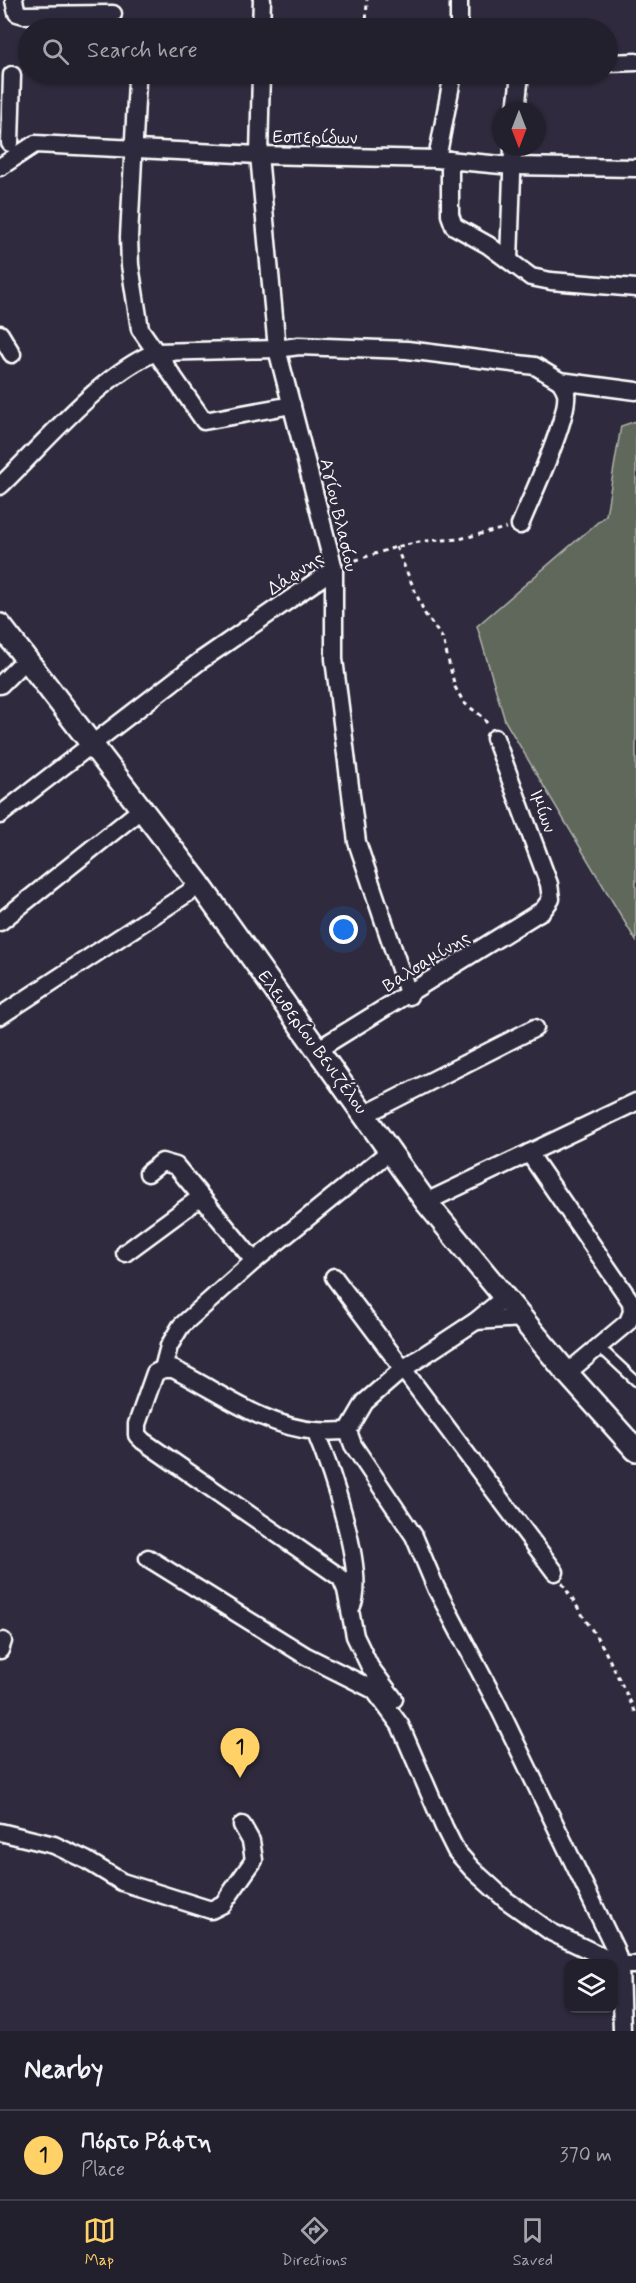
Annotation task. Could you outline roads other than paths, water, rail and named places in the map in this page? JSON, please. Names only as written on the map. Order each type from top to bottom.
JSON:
[{"type":"street","points":[[14,0],[17,13],[24,15],[113,14]]},
{"type":"street","points":[[261,18],[262,0]]},
{"type":"street","points":[[459,0],[459,18]]},
{"type":"street","points":[[618,63],[636,62]]},
{"type":"street","points":[[5,143],[12,75]]},
{"type":"street","points":[[137,84],[132,149],[130,265],[140,329],[204,421],[292,405]]},
{"type":"street","name":"Αγίου Βλασίου","points":[[261,84],[260,155],[277,349],[334,569],[334,659],[357,842],[409,996]]},
{"type":"street","points":[[452,84],[443,160],[450,215],[454,226],[509,260],[531,277],[636,288]]},
{"type":"street","points":[[517,102],[519,84]]},
{"type":"street","name":"Εσπερίδων","points":[[5,143],[260,155],[443,160],[512,166],[636,168]]},
{"type":"street","points":[[0,167],[35,144]]},
{"type":"street","points":[[509,260],[513,156]]},
{"type":"street","points":[[0,334],[12,354]]},
{"type":"street","points":[[0,486],[114,374],[137,359],[156,352],[277,349],[299,346],[357,347],[493,359],[535,366],[560,381],[636,391]]},
{"type":"street","points":[[520,525],[555,439],[565,405],[566,394],[560,381]]},
{"type":"street","name":"Δάφνης","points":[[0,815],[200,661],[334,569]]},
{"type":"street","name":"Ελευθερίου Βενιζέλου","points":[[0,625],[200,885],[317,1050],[366,1114],[426,1202],[567,1373],[636,1450]]},
{"type":"street","points":[[0,685],[26,659]]},
{"type":"street","name":"Ιμίων","points":[[495,738],[549,884],[551,899]]},
{"type":"street","points":[[0,922],[143,808]]},
{"type":"street","points":[[0,1016],[200,885]]},
{"type":"street","name":"Βαλσαμίνης","points":[[317,1050],[409,996],[543,910],[551,899]]},
{"type":"street","points":[[366,1114],[535,1028]]},
{"type":"street","points":[[426,1202],[636,1102]]},
{"type":"street","points":[[163,1369],[169,1346],[181,1326],[254,1261],[390,1151]]},
{"type":"street","points":[[528,1153],[631,1302],[632,1312],[628,1322],[567,1373]]},
{"type":"street","points":[[148,1173],[162,1162],[176,1166],[254,1261]]},
{"type":"street","points":[[125,1253],[201,1197]]},
{"type":"street","points":[[334,1277],[460,1441],[555,1572]]},
{"type":"street","points":[[348,1431],[365,1402],[403,1369],[476,1321],[505,1297]]},
{"type":"street","points":[[476,1321],[522,1318]]},
{"type":"street","points":[[348,1431],[315,1431],[288,1426],[251,1411],[179,1371],[163,1369],[155,1373],[137,1424],[137,1435],[341,1578],[355,1636],[370,1667],[391,1693],[400,1710],[400,1725]]},
{"type":"street","points":[[315,1431],[331,1470],[356,1570],[357,1596],[350,1610]]},
{"type":"street","points":[[348,1431],[364,1463],[414,1536],[436,1588],[498,1706],[615,1949],[628,1965],[622,2031]]},
{"type":"street","points":[[148,1558],[306,1656],[374,1690],[400,1725],[456,1851],[472,1869],[506,1900],[551,1932],[628,1965]]},
{"type":"street","points":[[0,1832],[54,1845],[86,1860],[122,1882],[211,1910],[223,1904],[254,1860],[251,1841],[242,1825]]},
{"type":"lane","points":[[596,1349],[607,1354],[636,1381]]},
{"type":"place","name":"Πόρτο Ράφτη","points":[[240,1778]]}]
